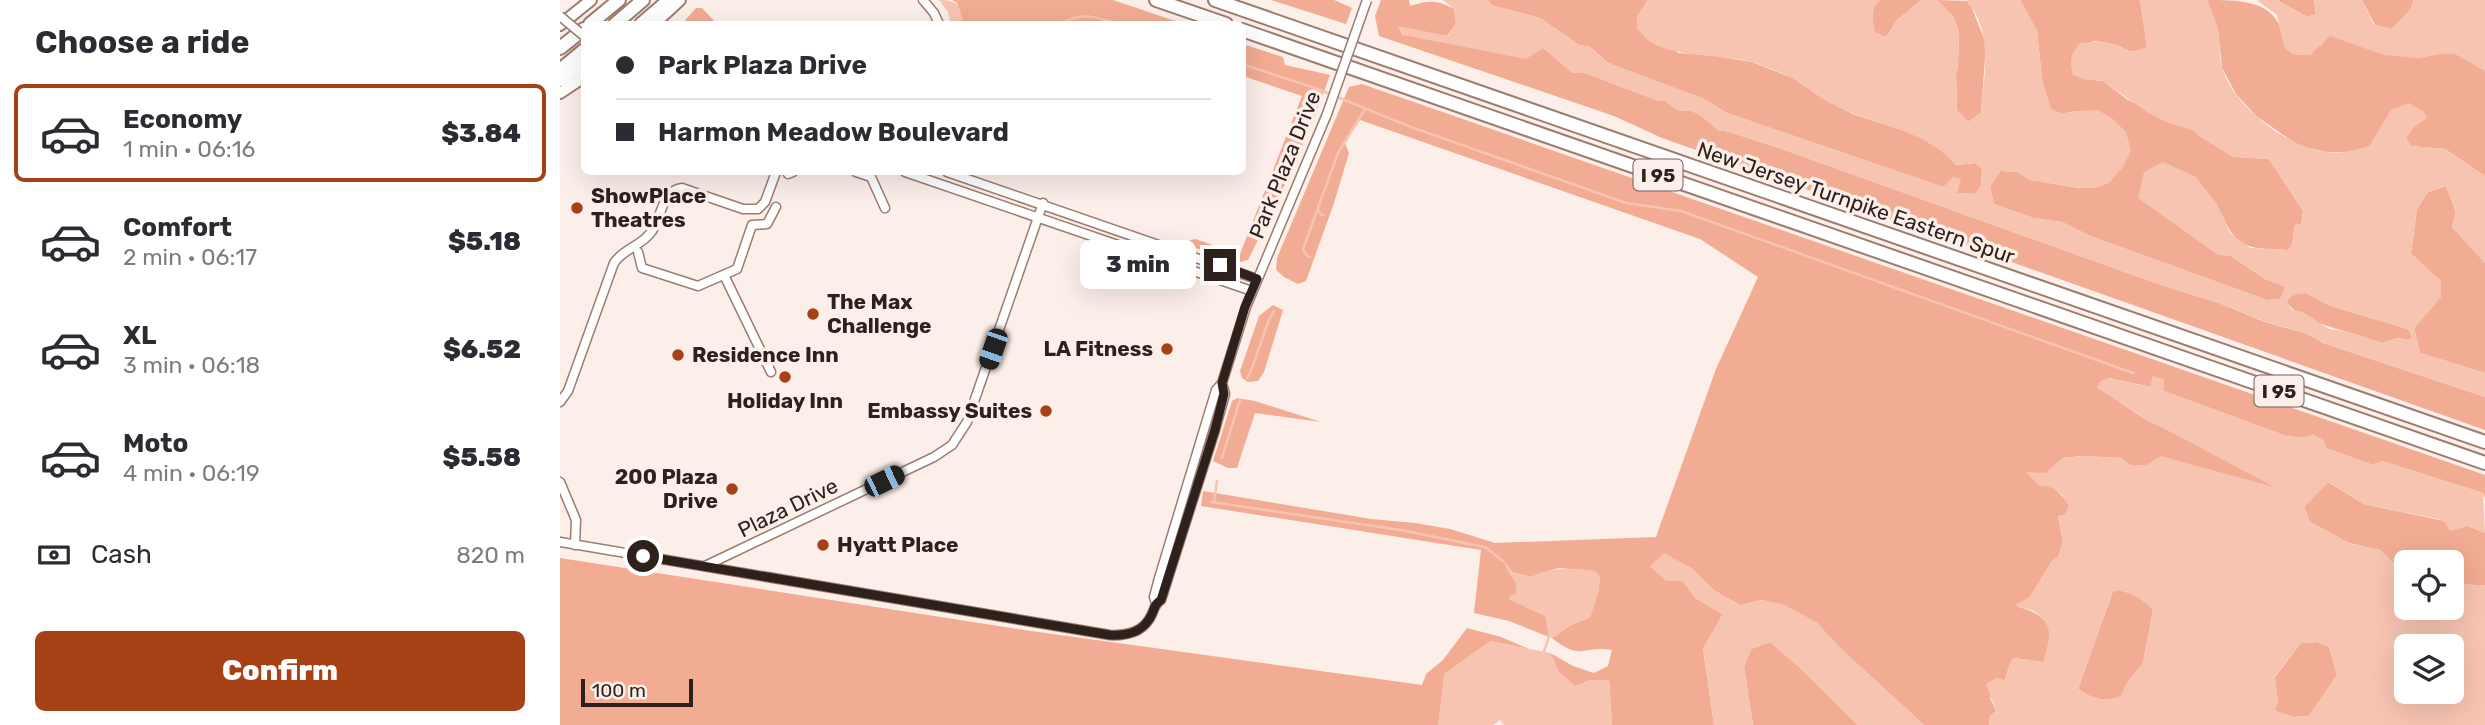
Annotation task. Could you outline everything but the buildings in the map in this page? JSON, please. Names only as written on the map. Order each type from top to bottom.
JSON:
[{"type":"highway","points":[[594,21],[619,0]]},
{"type":"highway","points":[[618,21],[643,0]]},
{"type":"highway","points":[[644,21],[668,0]]},
{"type":"highway","points":[[1156,0],[1217,21]]},
{"type":"highway","name":"New Jersey Turnpike Eastern Spur","points":[[1215,0],[2485,442]]},
{"type":"highway","points":[[560,48],[581,31]]},
{"type":"highway","name":"New Jersey Turnpike Eastern Spur","points":[[1246,31],[2485,463]]},
{"type":"highway","points":[[560,70],[581,52]]},
{"type":"highway","points":[[560,80],[581,66]]},
{"type":"main road","points":[[560,25],[591,0]]},
{"type":"main road","points":[[657,21],[680,0]]},
{"type":"main road","points":[[560,93],[581,79]]},
{"type":"street","points":[[923,0],[938,21]]},
{"type":"street","name":"Park Plaza Drive","points":[[560,542],[1110,635],[1123,636],[1136,632],[1150,618],[1156,603],[1161,600],[1198,469],[1224,394],[1222,383],[1252,291],[1327,114],[1367,0]]},
{"type":"street","points":[[560,16],[581,34]]},
{"type":"street","points":[[560,402],[568,391],[614,263],[619,255],[640,242],[655,228],[667,195],[681,188],[743,209],[758,209],[765,202],[775,175]]},
{"type":"street","points":[[865,175],[871,177],[885,208]]},
{"type":"street","points":[[914,175],[1252,291]]},
{"type":"street","points":[[956,175],[1257,279]]},
{"type":"street","name":"Plaza Drive","points":[[705,566],[934,457],[952,445],[967,422],[1043,203]]},
{"type":"street","points":[[638,252],[642,268],[698,286],[737,269],[752,225],[767,224],[776,207]]},
{"type":"street","points":[[724,275],[771,372]]},
{"type":"street","points":[[560,482],[576,520],[575,545]]},
{"type":"shaded area","points":[[939,0],[957,5],[962,21],[950,21],[948,12]]},
{"type":"shaded area","points":[[952,0],[1113,0],[1175,21],[962,21],[957,3]]},
{"type":"shaded area","points":[[1271,0],[1334,0],[1352,8],[1346,24]]},
{"type":"shaded area","points":[[1381,0],[1409,0],[1410,6],[1433,2],[1454,9],[1456,24],[1447,36],[1399,27],[1403,35],[1543,48],[1572,72],[1585,73],[1665,101],[1679,111],[1696,113],[1719,131],[1779,148],[2164,286],[2219,303],[2265,322],[2308,334],[2323,343],[2485,397],[2485,430],[1662,138],[1614,116],[1379,36],[1375,16]]},
{"type":"shaded area","points":[[1443,0],[1488,0],[1491,5],[1540,18],[1579,45],[1589,47],[1608,63],[1705,99],[1727,113],[1943,187],[1953,177],[1961,179],[1957,193],[1975,194],[1981,186],[1982,169],[1976,163],[1956,165],[1928,142],[1844,110],[1797,80],[1767,67],[1740,59],[1683,53],[1658,46],[1637,28],[1637,17],[1648,0],[1880,0],[1873,11],[1873,23],[1875,32],[1886,37],[1897,20],[1920,0],[1937,0],[1953,16],[1959,32],[1957,110],[1968,122],[1981,113],[1985,54],[1981,25],[1966,0],[2020,0],[2037,31],[2042,79],[2051,109],[2062,114],[2098,110],[2113,119],[2126,132],[2131,151],[2123,167],[2109,183],[2095,188],[2030,180],[2018,172],[2000,171],[1990,187],[1994,204],[2033,218],[2062,222],[2090,236],[2267,300],[2280,299],[2285,287],[2265,279],[2231,256],[2217,254],[2138,198],[2144,172],[2163,162],[2196,177],[2216,203],[2230,233],[2250,248],[2288,250],[2292,245],[2295,225],[2301,224],[2303,211],[2269,159],[2233,157],[2194,131],[2166,122],[2147,112],[2103,81],[2073,75],[2071,62],[2080,43],[2107,43],[2134,51],[2147,47],[2140,0],[2207,0],[2217,26],[2221,63],[2228,82],[2250,110],[2280,134],[2312,149],[2333,152],[2354,150],[2369,146],[2391,110],[2409,103],[2424,112],[2427,118],[2413,128],[2406,138],[2411,146],[2445,149],[2485,176],[2485,263],[2452,227],[2456,211],[2446,186],[2428,192],[2417,209],[2411,253],[2441,281],[2441,297],[2414,328],[2420,353],[2485,373],[2485,397],[2323,343],[2308,334],[2266,322],[1779,148],[1719,131],[1706,119],[1691,111],[1679,111],[1665,101],[1585,73],[1572,73],[1543,48],[1526,59],[1404,35],[1398,26],[1448,36],[1456,24],[1454,9]],"holes":[[[2306,293],[2331,306],[2409,330],[2412,337],[2410,340],[2398,338],[2383,343],[2350,332],[2329,329],[2303,312],[2292,310],[2287,302],[2292,296]]]},
{"type":"shaded area","points":[[1488,0],[1648,0],[1637,17],[1678,53],[1752,62],[1793,78],[1827,101],[1853,114],[1914,134],[1945,152],[1956,165],[1976,163],[1982,168],[1981,186],[1975,194],[1957,193],[1960,179],[1943,187],[1727,113],[1704,99],[1608,63],[1590,47],[1579,45],[1540,18],[1491,5]]},
{"type":"shaded area","points":[[1880,0],[1922,0],[1897,20],[1886,37],[1874,32],[1873,11]]},
{"type":"shaded area","points":[[1937,0],[1967,1],[1986,44],[1981,113],[1968,122],[1957,110],[1959,32],[1953,16]]},
{"type":"shaded area","points":[[2020,0],[2140,0],[2147,47],[2132,51],[2110,43],[2093,41],[2083,79],[2103,81],[2128,100],[2194,131],[2233,157],[2269,159],[2303,211],[2301,224],[2295,225],[2292,245],[2288,250],[2259,248],[2242,243],[2229,229],[2216,203],[2169,218],[2217,254],[2231,256],[2265,279],[2286,287],[2281,299],[2267,300],[2090,236],[2062,222],[2033,218],[1994,204],[1990,187],[2000,171],[2018,172],[2030,180],[2095,188],[2075,111],[2062,114],[2050,109],[2042,79],[2037,31]]},
{"type":"shaded area","points":[[2207,0],[2251,3],[2268,11],[2280,27],[2320,46],[2330,35],[2418,58],[2456,54],[2485,71],[2485,176],[2445,149],[2411,146],[2406,138],[2413,128],[2378,133],[2370,146],[2351,152],[2327,152],[2299,146],[2256,116],[2236,94],[2222,68],[2218,31]]},
{"type":"shaded area","points":[[2257,0],[2277,0],[2307,17],[2316,14],[2314,0],[2362,0],[2374,25],[2392,29],[2410,10],[2414,0],[2485,0],[2485,71],[2456,54],[2418,58],[2384,55],[2330,36],[2310,55],[2293,55],[2284,47],[2277,15]]},
{"type":"shaded area","points":[[2277,0],[2314,0],[2316,14],[2307,17]]},
{"type":"shaded area","points":[[2362,0],[2414,0],[2410,10],[2392,29],[2375,25]]},
{"type":"shaded area","points":[[696,8],[702,8],[714,21],[685,21]]},
{"type":"shaded area","points":[[1246,45],[1283,57],[1285,65],[1330,75],[1281,192],[1248,260],[1241,262],[1192,247],[1188,241],[1195,239],[1240,254],[1302,96],[1246,77]]},
{"type":"shaded area","points":[[1362,84],[2485,475],[2485,498],[2483,493],[2382,461],[2373,465],[2326,448],[2323,440],[2286,436],[2164,391],[2153,377],[2151,387],[2109,378],[2100,382],[2098,388],[2145,419],[2278,488],[2146,465],[2130,465],[2121,458],[2063,458],[2046,473],[2051,484],[2069,506],[2065,515],[2058,516],[2063,542],[2058,557],[2052,561],[2030,597],[2018,607],[2045,621],[2050,633],[2049,645],[2044,662],[2014,658],[2010,663],[2005,680],[2000,680],[1990,698],[1996,711],[1990,716],[1989,725],[1924,725],[1841,649],[1816,622],[1762,600],[1740,605],[1715,591],[1691,568],[1664,554],[1650,567],[1683,581],[1695,598],[1723,614],[1703,649],[1714,725],[1612,725],[1609,680],[1590,680],[1575,687],[1559,672],[1550,653],[1573,666],[1594,673],[1608,666],[1612,650],[1576,651],[1552,638],[1571,625],[1590,617],[1600,578],[1595,571],[1558,568],[1532,577],[1512,572],[1504,561],[1516,583],[1516,594],[1509,599],[1546,616],[1549,637],[1509,621],[1474,613],[1481,550],[1201,506],[1203,491],[1371,519],[1450,529],[1495,543],[1656,537],[1716,369],[1758,277],[1700,239],[1360,120],[1345,143],[1349,153],[1306,281],[1298,284],[1276,270],[1277,258],[1349,87]]},
{"type":"shaded area","points":[[2446,186],[2456,212],[2452,227],[2485,263],[2485,373],[2420,353],[2414,328],[2441,297],[2411,253],[2417,209],[2428,192]]},
{"type":"shaded area","points":[[2306,293],[2331,306],[2409,330],[2412,337],[2410,340],[2397,338],[2383,343],[2316,322],[2299,314],[2287,302],[2292,295]]},
{"type":"shaded area","points":[[1273,305],[1283,310],[1264,372],[1258,381],[1248,382],[1242,378],[1240,371],[1259,316]]},
{"type":"shaded area","points":[[2153,376],[2164,380],[2164,391],[2286,436],[2301,438],[2313,434],[2323,440],[2326,448],[2373,465],[2382,461],[2483,493],[2485,533],[2468,526],[2450,531],[2443,520],[2364,504],[2329,482],[2304,507],[2310,522],[2349,543],[2380,550],[2394,563],[2394,620],[2464,620],[2464,584],[2485,585],[2485,725],[1989,725],[1990,716],[1996,711],[1986,684],[1996,678],[2005,680],[2014,658],[2043,662],[2049,636],[2047,624],[2035,611],[2015,605],[2030,597],[2052,561],[2058,557],[2063,542],[2058,516],[2065,515],[2069,506],[2057,491],[2039,486],[2026,472],[2046,473],[2063,458],[2121,458],[2130,465],[2146,465],[2161,456],[2274,487],[2145,419],[2097,388],[2100,382],[2109,378],[2150,387]],"holes":[[[2113,591],[2128,593],[2146,603],[2153,611],[2143,663],[2128,681],[2121,696],[2099,699],[2078,689]],[[2317,642],[2329,647],[2337,675],[2309,716],[2294,717],[2275,711],[2278,702],[2275,676],[2301,643]]]},
{"type":"shaded area","points":[[1237,398],[1321,422],[1255,413],[1237,468],[1228,468],[1213,461],[1232,401]]},
{"type":"shaded area","points":[[2328,482],[2364,504],[2468,526],[2485,533],[2485,585],[2464,584],[2464,550],[2394,550],[2394,563],[2380,550],[2349,543],[2310,522],[2304,507]]},
{"type":"shaded area","points":[[1664,553],[1691,568],[1715,591],[1740,605],[1762,600],[1783,604],[1816,622],[1841,649],[1924,725],[1858,725],[1770,642],[1751,649],[1744,667],[1753,725],[1714,725],[1703,648],[1723,614],[1695,598],[1683,581],[1666,581],[1650,566]]},
{"type":"shaded area","points":[[560,558],[1031,631],[1422,685],[1426,674],[1443,660],[1467,628],[1501,637],[1529,649],[1490,641],[1441,712],[1438,725],[560,725]]},
{"type":"shaded area","points":[[1503,560],[1512,572],[1531,577],[1553,570],[1595,571],[1600,578],[1590,617],[1571,625],[1552,638],[1549,637],[1545,616],[1509,599],[1516,594],[1516,583]]},
{"type":"shaded area","points":[[2118,590],[2137,597],[2153,610],[2143,663],[2128,681],[2121,696],[2099,699],[2078,689],[2113,591]]},
{"type":"shaded area","points":[[1490,641],[1550,653],[1559,672],[1575,686],[1590,680],[1609,680],[1612,725],[1504,725],[1500,720],[1493,725],[1438,725],[1444,674]]},
{"type":"shaded area","points":[[1770,642],[1858,725],[1753,725],[1744,667],[1751,649]]},
{"type":"shaded area","points":[[2317,642],[2329,647],[2337,675],[2309,716],[2294,717],[2275,711],[2275,677],[2301,643]]},
{"type":"waterway","points":[[1066,21],[1083,16],[1110,21]]},
{"type":"waterway","points":[[1246,65],[1315,88],[1411,127],[1626,203],[1681,211],[2133,373]]},
{"type":"waterway","points":[[1310,257],[1303,249],[1338,153],[1365,109]]},
{"type":"waterway","points":[[1318,209],[1323,215]]},
{"type":"waterway","points":[[1247,378],[1274,311]]},
{"type":"waterway","points":[[1222,458],[1240,400]]},
{"type":"waterway","points":[[1214,502],[1217,481]]},
{"type":"waterway","points":[[1211,502],[1401,530],[1485,547],[1503,561]]},
{"type":"waterway","points":[[1543,654],[1549,637]]},
{"type":"place","name":"ShowPlace Theatres","points":[[577,208]]},
{"type":"place","name":"The Max Challenge","points":[[813,314]]},
{"type":"place","name":"LA Fitness","points":[[1167,349]]},
{"type":"place","name":"Residence Inn","points":[[678,355]]},
{"type":"place","name":"Holiday Inn","points":[[785,377]]},
{"type":"place","name":"Embassy Suites","points":[[1046,411]]},
{"type":"place","name":"200 Plaza Drive","points":[[732,489]]},
{"type":"place","name":"Hyatt Place","points":[[823,545]]},
{"type":"route","points":[[643,556],[1110,635],[1133,634],[1147,622],[1156,603],[1161,600],[1215,430],[1224,394],[1222,383],[1245,307],[1257,279],[1220,265]]}]
